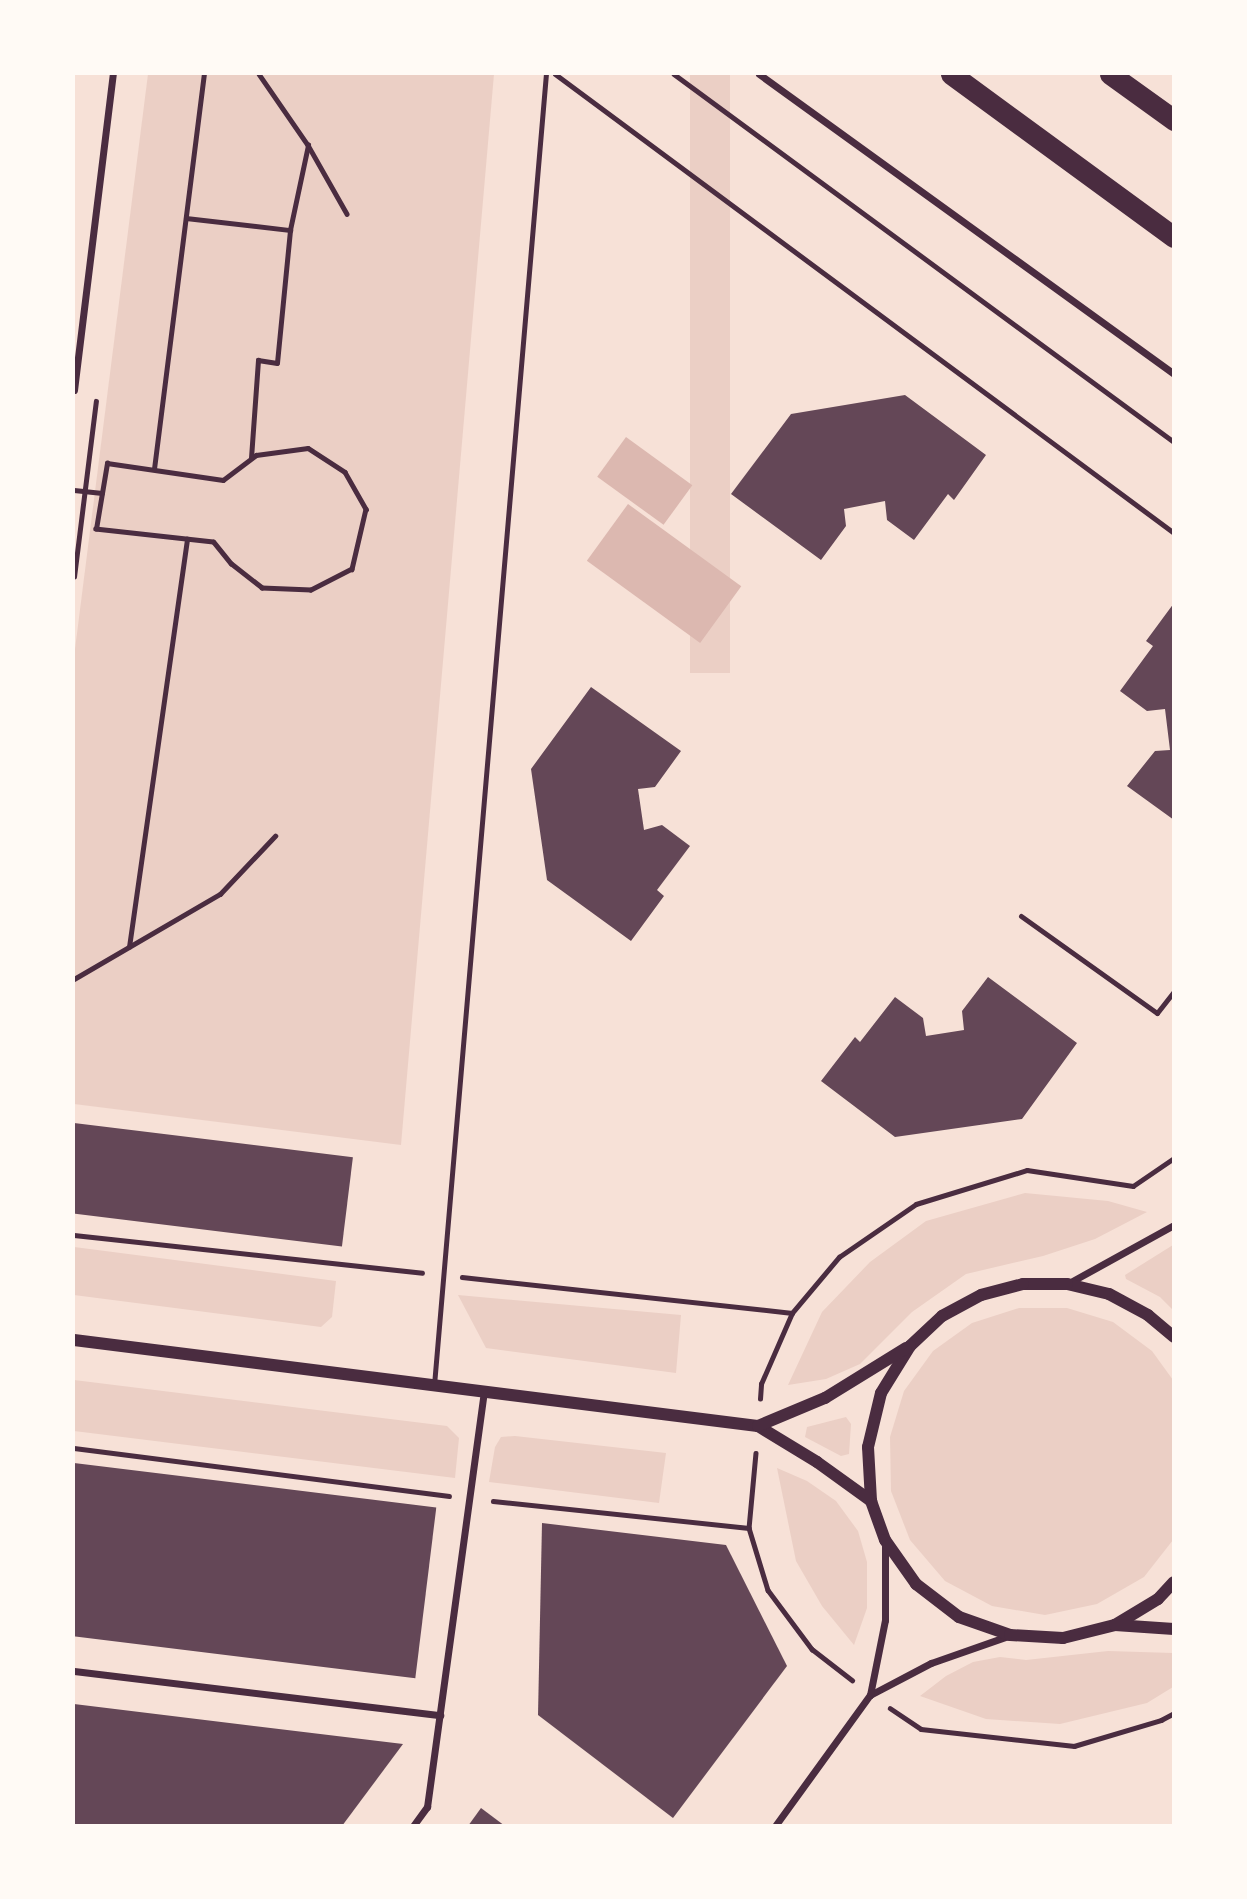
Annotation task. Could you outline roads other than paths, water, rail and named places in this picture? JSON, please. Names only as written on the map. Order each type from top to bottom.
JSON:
[{"type":"highway","points":[[951,74],[1174,237]]},
{"type":"highway","points":[[1110,74],[1174,120]]},
{"type":"street","points":[[74,390],[113,74]]},
{"type":"street","points":[[759,74],[1174,374]]},
{"type":"street","points":[[1067,1284],[1174,1226]]},
{"type":"street","points":[[758,1426],[825,1398],[910,1346],[942,1316],[981,1295],[1024,1284],[1067,1284],[1109,1294],[1148,1315],[1174,1337]]},
{"type":"street","points":[[74,1340],[758,1426],[817,1462],[872,1502]]},
{"type":"street","points":[[910,1346],[881,1393],[868,1447],[872,1502],[885,1540],[916,1584],[959,1617],[1010,1635],[1063,1638],[1115,1625],[1158,1599],[1174,1582]]},
{"type":"street","points":[[413,1825],[427,1807],[484,1392]]},
{"type":"street","points":[[775,1825],[870,1695],[885,1620],[885,1540]]},
{"type":"street","points":[[1115,1625],[1174,1629]]},
{"type":"street","points":[[870,1695],[931,1663],[1010,1635]]},
{"type":"street","points":[[74,1671],[440,1715]]},
{"type":"lane","points":[[434,1386],[547,74]]},
{"type":"lane","points":[[555,74],[1174,533]]},
{"type":"lane","points":[[1021,916],[1157,1013],[1174,991]]}]
